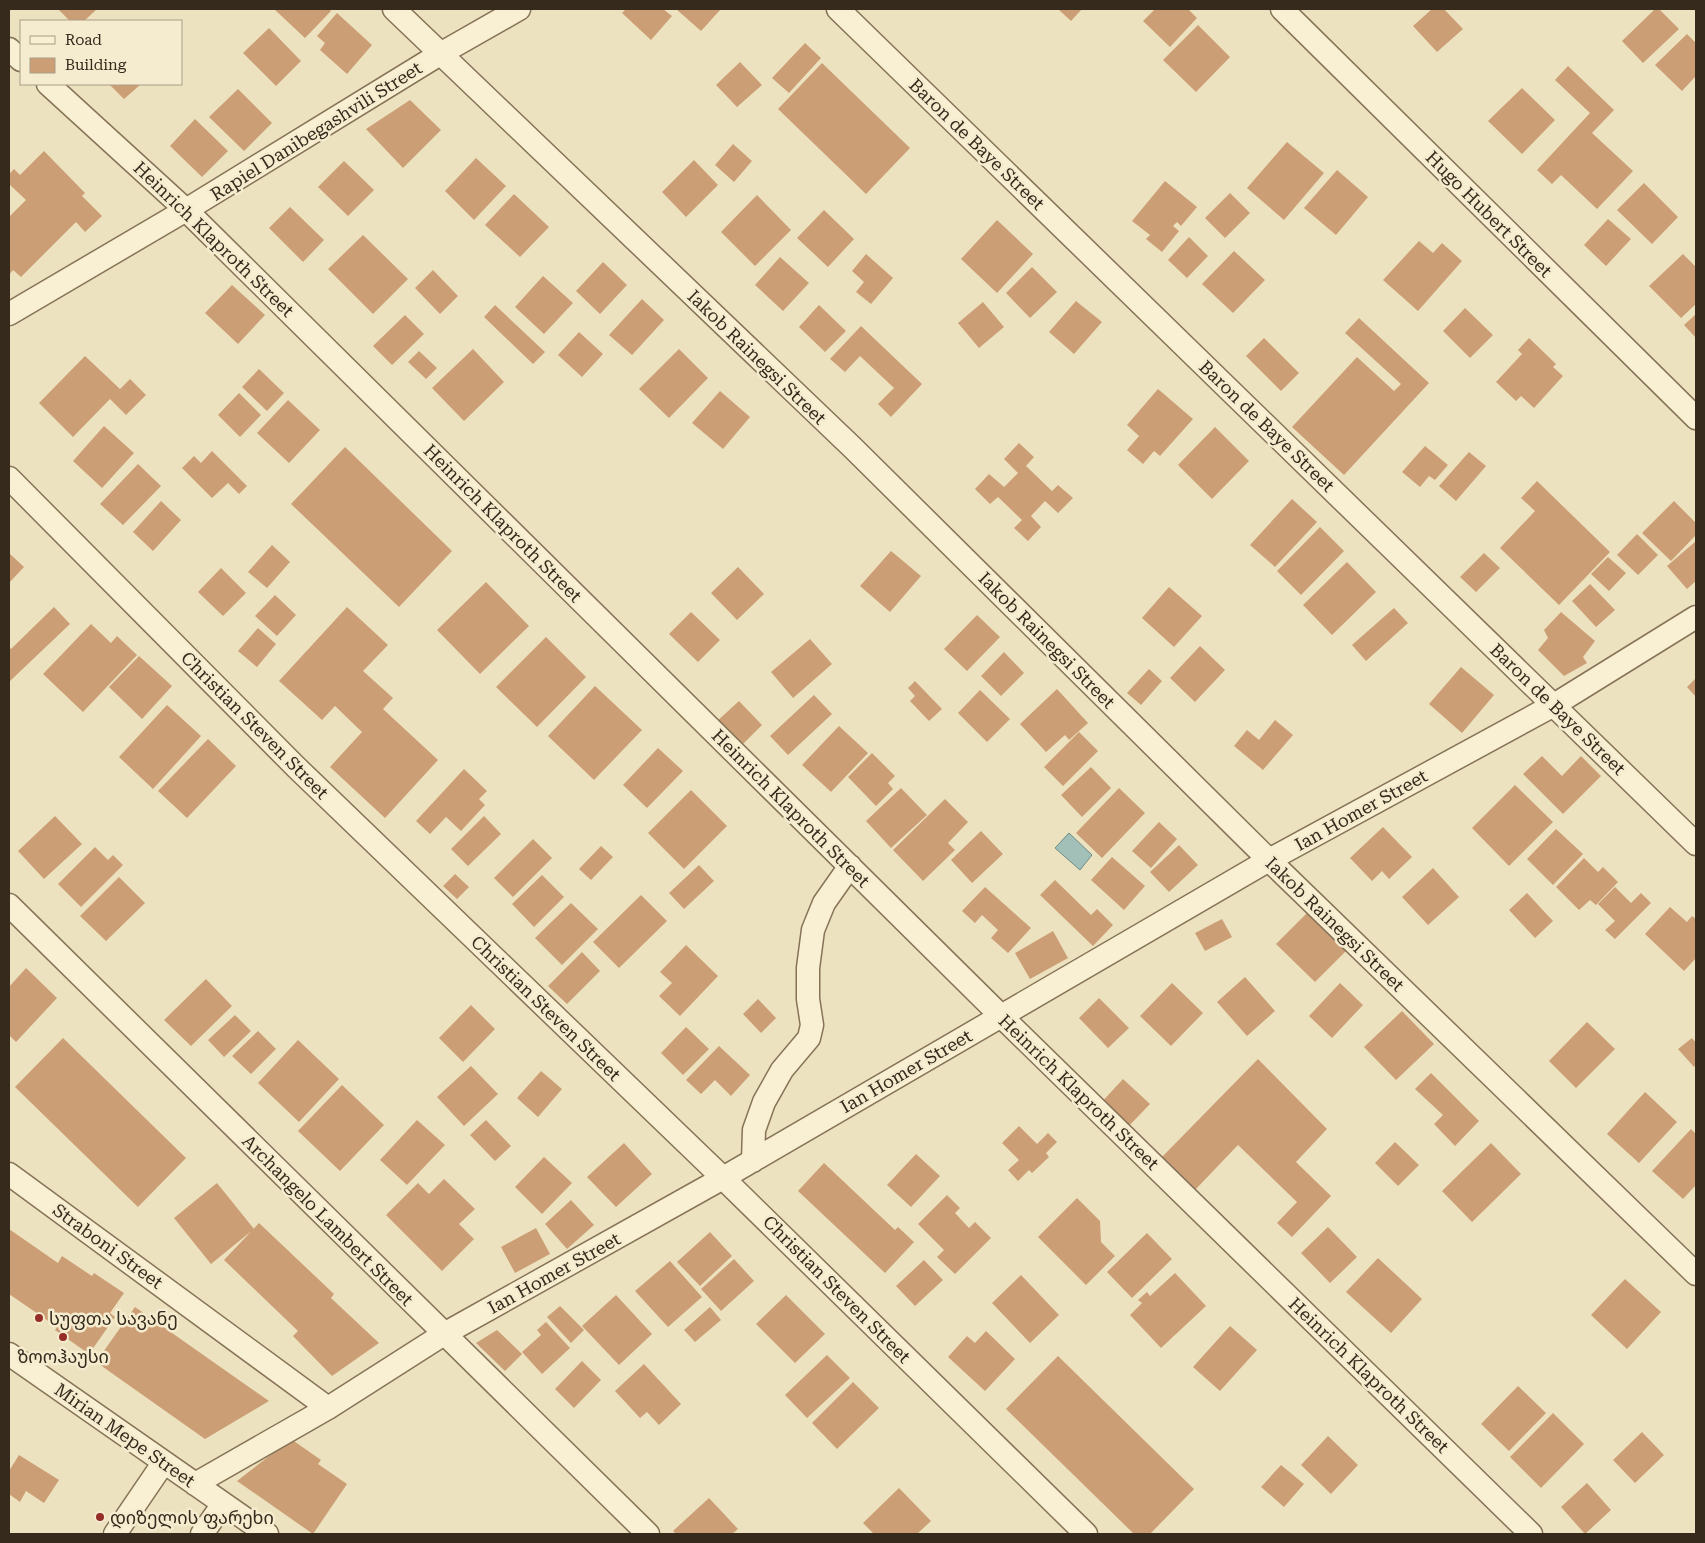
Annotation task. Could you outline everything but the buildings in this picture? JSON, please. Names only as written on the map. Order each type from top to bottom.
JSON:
[{"type":"street","name":"Iakob Rainegsi Street","points":[[394,9],[853,448],[1270,860],[1696,1274]]},
{"type":"street","name":"Rapiel Danibegashvili Street","points":[[9,314],[186,210],[440,54],[519,9]]},
{"type":"street","name":"Baron de Baye Street","points":[[838,9],[1696,844]]},
{"type":"street","name":"Hugo Hubert Street","points":[[1282,9],[1696,418]]},
{"type":"street","points":[[9,48],[20,59]]},
{"type":"street","name":"Heinrich Klaproth Street","points":[[49,85],[186,210],[1000,1015],[1532,1534]]},
{"type":"street","name":"Christian Steven Street","points":[[9,478],[296,767],[723,1178],[1086,1534]]},
{"type":"street","name":"Ian Homer Street","points":[[195,1484],[328,1408],[444,1334],[723,1178],[1000,1015],[1270,860],[1554,705],[1696,617]]},
{"type":"street","points":[[753,1160],[754,1130],[764,1102],[782,1070],[809,1038],[812,1025],[808,999],[808,968],[813,930],[824,903],[850,866]]},
{"type":"street","name":"Archangelo Lambert Street","points":[[9,905],[648,1534]]},
{"type":"street","name":"Straboni Street","points":[[9,1174],[328,1408]]},
{"type":"street","name":"Mirian Mepe Street","points":[[9,1354],[267,1534]]},
{"type":"street","points":[[115,1534],[164,1462]]},
{"type":"street","points":[[202,1534],[223,1504]]},
{"type":"water","points":[[1069,833],[1092,855],[1080,870],[1055,848]]},
{"type":"place","name":"სუფთა სავანე","points":[[39,1318]]},
{"type":"place","name":"ზოოჰაუსი","points":[[63,1337]]},
{"type":"place","name":"დიზელის ფარეხი","points":[[100,1517]]}]
